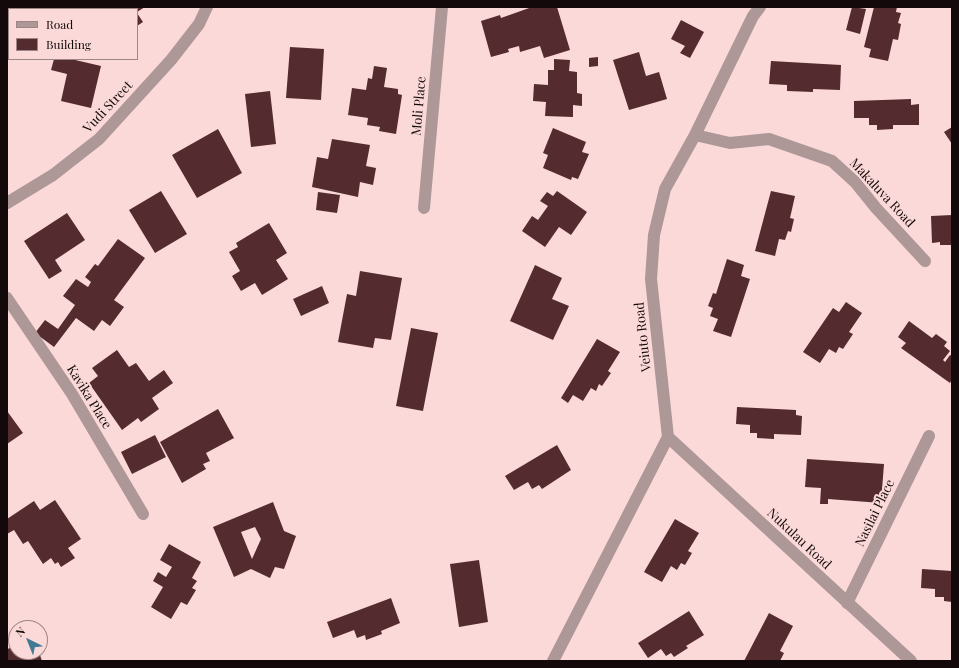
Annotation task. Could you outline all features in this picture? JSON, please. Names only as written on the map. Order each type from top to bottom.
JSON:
[{"type":"street","name":"Vudi Street","points":[[7,203],[53,175],[99,139],[171,60],[199,24],[207,7]]},
{"type":"street","name":"Moli Place","points":[[424,208],[442,7]]},
{"type":"street","name":"Veiuto Road","points":[[668,437],[651,279],[654,235],[665,189],[695,135],[753,16],[760,7]]},
{"type":"street","name":"Makaluva Road","points":[[695,135],[730,143],[769,139],[832,161],[855,182],[876,208],[925,261]]},
{"type":"street","name":"Kavika Place","points":[[7,298],[72,394],[143,514]]},
{"type":"street","name":"Nasilai Place","points":[[847,602],[929,436]]},
{"type":"street","name":"Nukulau Road","points":[[668,437],[911,661]]},
{"type":"street","points":[[553,661],[668,437]]},
{"type":"building","points":[[85,7],[145,7],[138,11],[138,8]]},
{"type":"building","points":[[532,7],[557,7],[570,50],[544,58],[540,46],[520,52],[519,46],[508,49],[509,52],[491,57],[481,21],[500,15],[501,18]]},
{"type":"building","points":[[852,7],[866,9],[860,34],[846,30]]},
{"type":"building","points":[[874,7],[897,7],[896,12],[901,13],[898,23],[901,24],[898,40],[893,39],[888,61],[869,57],[871,49],[864,47]]},
{"type":"building","points":[[138,14],[143,22],[138,25]]},
{"type":"building","points":[[681,20],[704,32],[690,58],[680,53],[685,46],[671,39]]},
{"type":"building","points":[[290,47],[324,49],[321,100],[286,98]]},
{"type":"building","points":[[639,52],[646,76],[659,72],[667,99],[629,110],[613,60]]},
{"type":"building","points":[[598,57],[598,66],[589,67],[589,58]]},
{"type":"building","points":[[554,59],[570,60],[569,71],[577,72],[577,93],[582,94],[582,106],[573,105],[573,117],[545,116],[546,102],[533,101],[534,84],[548,85],[548,70],[554,70]]},
{"type":"building","points":[[54,60],[75,60],[101,66],[91,108],[61,101],[67,74],[51,70]]},
{"type":"building","points":[[771,61],[841,65],[840,90],[813,89],[813,92],[787,91],[787,85],[769,84]]},
{"type":"building","points":[[374,66],[387,68],[384,87],[398,89],[398,94],[402,95],[396,134],[379,131],[380,127],[367,125],[368,118],[348,115],[352,88],[366,90],[368,78],[372,79]]},
{"type":"building","points":[[270,91],[276,144],[251,147],[245,94]]},
{"type":"building","points":[[911,99],[911,105],[919,104],[919,125],[893,125],[893,129],[877,130],[877,125],[869,125],[869,118],[854,118],[854,101]]},
{"type":"building","points":[[952,127],[952,144],[944,132]]},
{"type":"building","points":[[553,128],[586,142],[582,152],[589,154],[578,179],[572,177],[571,180],[543,168],[548,155],[543,153]]},
{"type":"building","points":[[218,129],[242,173],[197,198],[172,155]]},
{"type":"building","points":[[332,139],[370,145],[366,166],[376,168],[373,185],[360,182],[358,197],[312,187],[317,157],[328,159]]},
{"type":"building","points":[[161,191],[187,234],[155,253],[129,210]]},
{"type":"building","points":[[557,191],[587,212],[571,235],[559,227],[545,247],[522,231],[532,216],[538,220],[548,206],[540,201],[547,192],[553,196]]},
{"type":"building","points":[[771,191],[795,196],[790,218],[794,219],[791,232],[788,231],[785,240],[779,239],[775,256],[755,251]]},
{"type":"building","points":[[318,192],[340,195],[337,213],[316,210]]},
{"type":"building","points":[[67,213],[85,240],[55,260],[62,271],[49,279],[24,241]]},
{"type":"building","points":[[952,215],[952,245],[940,245],[940,242],[932,243],[931,216]]},
{"type":"building","points":[[269,223],[287,253],[276,260],[288,279],[262,295],[255,283],[241,291],[232,276],[240,271],[229,252],[238,247],[236,243]]},
{"type":"building","points":[[118,239],[145,258],[114,300],[124,307],[110,326],[102,320],[94,331],[76,318],[54,347],[35,333],[45,320],[58,329],[75,305],[63,296],[76,279],[88,287],[91,282],[85,277],[95,264],[98,266]]},
{"type":"building","points":[[727,259],[744,265],[741,276],[750,279],[731,337],[713,331],[718,319],[710,316],[713,308],[708,306],[713,293],[716,294]]},
{"type":"building","points":[[535,265],[562,278],[552,299],[569,306],[553,340],[510,321]]},
{"type":"building","points":[[360,271],[402,278],[391,340],[375,338],[373,348],[338,342],[347,294],[356,296]]},
{"type":"building","points":[[322,286],[329,303],[301,316],[293,299]]},
{"type":"building","points":[[846,302],[862,313],[849,332],[853,334],[843,349],[839,347],[836,353],[829,349],[820,363],[803,352],[833,308],[839,312]]},
{"type":"building","points":[[909,321],[932,338],[936,334],[947,342],[944,346],[950,351],[943,360],[945,362],[950,355],[952,356],[952,379],[950,383],[901,348],[906,343],[898,337]]},
{"type":"building","points":[[411,328],[438,333],[423,411],[396,406]]},
{"type":"building","points":[[597,339],[620,352],[608,371],[611,373],[602,386],[599,384],[596,391],[591,388],[583,401],[573,395],[568,403],[561,398]]},
{"type":"building","points":[[117,350],[129,367],[136,363],[149,381],[164,370],[173,383],[152,398],[159,409],[141,422],[138,418],[122,430],[89,383],[98,376],[92,368]]},
{"type":"building","points":[[737,407],[796,410],[796,415],[802,416],[801,435],[774,434],[774,439],[757,438],[757,433],[750,433],[750,425],[736,424]]},
{"type":"building","points":[[218,409],[234,438],[206,453],[210,461],[203,464],[206,469],[182,483],[160,442]]},
{"type":"building","points":[[7,411],[23,433],[7,444]]},
{"type":"building","points":[[155,435],[166,457],[132,474],[121,452]]},
{"type":"building","points":[[557,445],[571,470],[542,489],[539,485],[532,489],[528,482],[514,490],[505,476]]},
{"type":"building","points":[[807,459],[884,464],[881,503],[828,499],[828,504],[820,504],[821,488],[805,487]]},
{"type":"building","points":[[55,500],[81,539],[68,548],[75,558],[61,567],[58,562],[55,564],[51,558],[43,564],[28,541],[23,544],[14,530],[7,534],[7,519],[34,501],[40,510]]},
{"type":"building","points":[[273,502],[284,531],[296,536],[284,569],[275,567],[270,578],[251,569],[234,577],[213,527]],"holes":[[[255,527],[261,539],[252,559],[241,532]]]},
{"type":"building","points":[[675,519],[699,533],[688,551],[692,553],[685,565],[681,563],[677,570],[671,566],[662,582],[644,572]]},
{"type":"building","points":[[169,544],[201,562],[192,578],[197,581],[192,588],[196,590],[187,605],[181,602],[171,619],[151,607],[163,587],[153,581],[158,572],[166,577],[172,567],[160,560]]},
{"type":"building","points":[[479,560],[488,622],[459,627],[450,564]]},
{"type":"building","points":[[922,569],[952,571],[952,602],[944,601],[944,597],[935,597],[935,589],[921,588]]},
{"type":"building","points":[[391,598],[400,623],[381,631],[382,634],[366,640],[365,635],[357,638],[354,630],[333,638],[327,622]]},
{"type":"building","points":[[689,611],[704,635],[686,646],[688,648],[674,657],[671,653],[666,656],[661,649],[648,658],[638,643]]},
{"type":"building","points":[[769,613],[793,626],[780,651],[784,653],[780,661],[744,661]]},
{"type":"building","points":[[7,649],[8,660],[42,661],[7,661]]}]
